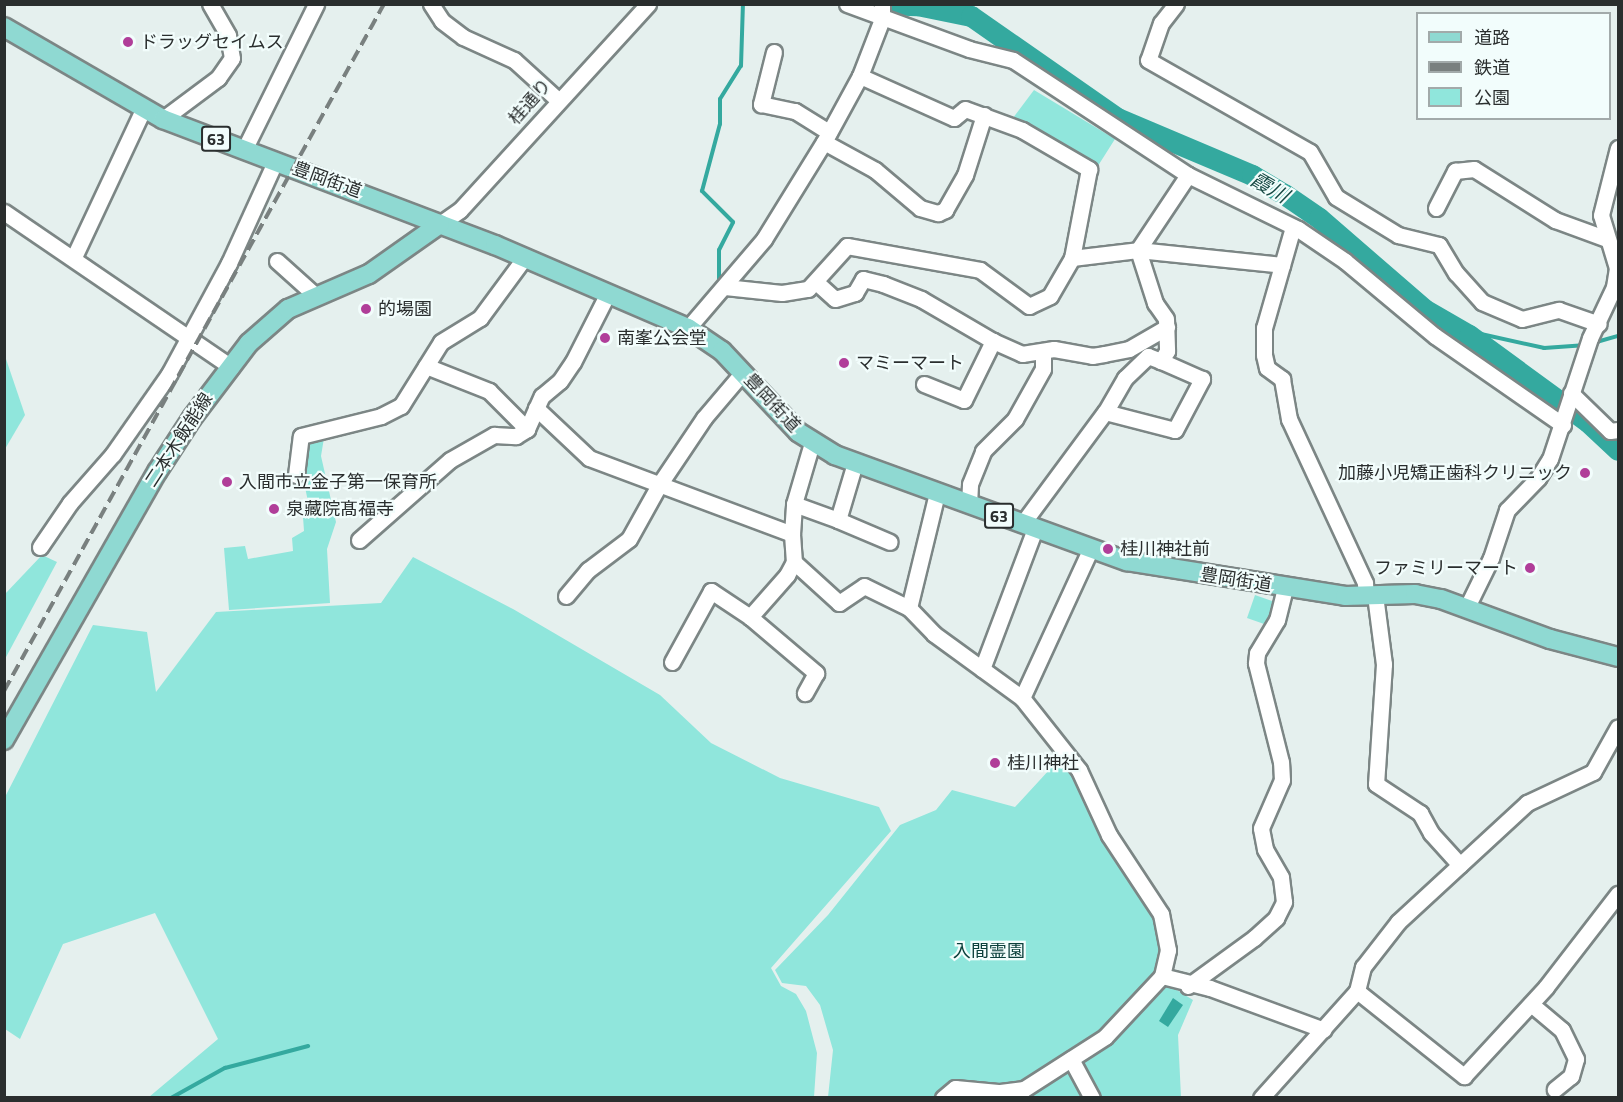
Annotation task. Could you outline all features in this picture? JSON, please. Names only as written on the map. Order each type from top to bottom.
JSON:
[{"type":"main road","name":"豊岡街道","points":[[4,27],[143,110],[163,119],[525,257],[688,328],[722,351],[785,420],[812,443],[855,463],[1090,550],[1127,561],[1285,588],[1371,596],[1415,594],[1467,607],[1539,635],[1618,657]]},
{"type":"main road","name":"二本木飯能線","points":[[4,740],[156,472],[231,367],[274,319],[316,296],[369,274],[440,224]]},
{"type":"street","points":[[163,119],[218,78],[232,58],[228,35],[210,4]]},
{"type":"street","points":[[244,150],[315,4]]},
{"type":"street","points":[[431,4],[449,27],[514,60],[558,100]]},
{"type":"street","name":"桂通り","points":[[440,224],[460,210],[648,4]]},
{"type":"street","points":[[847,4],[882,12],[1013,60],[1188,175],[1293,227],[1345,261],[1435,336],[1564,422]]},
{"type":"street","points":[[1176,4],[1161,23],[1149,60],[1310,152],[1336,197],[1398,235],[1439,245],[1456,273],[1482,302],[1522,319],[1559,310],[1599,324]]},
{"type":"street","points":[[688,328],[765,238],[860,76],[882,12]]},
{"type":"street","points":[[774,52],[760,104],[795,111],[826,137],[875,170],[920,208],[938,213],[945,210],[965,175],[984,115]]},
{"type":"street","points":[[725,287],[782,293],[808,289],[847,246],[980,270],[1029,306],[1050,296],[1072,258],[1089,169],[1035,136],[984,115],[965,108],[954,118],[860,76]]},
{"type":"street","points":[[74,258],[143,110]]},
{"type":"street","points":[[1467,607],[1491,558],[1508,510],[1538,478],[1564,422],[1587,346],[1599,324],[1613,306],[1617,268],[1601,215],[1618,148]]},
{"type":"street","points":[[40,548],[70,503],[113,454],[169,374],[262,197],[275,162]]},
{"type":"street","points":[[1436,208],[1455,171],[1474,169],[1555,220],[1607,239]]},
{"type":"street","points":[[1138,250],[1188,175]]},
{"type":"street","points":[[4,212],[190,336],[231,367]]},
{"type":"street","points":[[1293,227],[1264,328],[1267,368],[1282,379],[1289,419],[1371,596],[1384,664],[1376,784],[1420,813],[1431,833],[1460,865]]},
{"type":"street","points":[[1138,250],[1167,327],[1167,351],[1161,362]]},
{"type":"street","points":[[1072,258],[1138,250],[1282,265]]},
{"type":"street","points":[[296,476],[301,436],[370,419],[400,406],[441,342],[480,318],[525,257]]},
{"type":"street","points":[[277,261],[316,296]]},
{"type":"street","points":[[816,282],[835,299],[855,293],[863,279],[883,284],[921,298],[993,341],[1022,354],[1068,349],[1092,356],[1129,349],[1167,327]]},
{"type":"street","points":[[359,540],[450,460],[494,435],[516,436],[527,429],[536,408],[573,362],[608,293]]},
{"type":"street","points":[[924,384],[964,400],[993,341]]},
{"type":"street","points":[[969,504],[970,484],[982,451],[1015,419],[1043,369],[1043,353]]},
{"type":"street","points":[[982,669],[1028,526],[1105,412],[1125,378],[1148,356],[1202,379],[1175,430],[1105,412]]},
{"type":"street","points":[[426,366],[489,391],[527,429]]},
{"type":"street","points":[[566,596],[588,570],[629,539],[659,485],[704,418],[743,372]]},
{"type":"street","points":[[1570,396],[1610,431],[1618,430]]},
{"type":"street","points":[[536,408],[589,458],[792,534]]},
{"type":"street","points":[[750,617],[794,562],[792,534],[794,504],[812,443]]},
{"type":"street","points":[[838,520],[855,463]]},
{"type":"street","points":[[909,608],[938,493]]},
{"type":"street","points":[[794,504],[890,542]]},
{"type":"street","points":[[1022,698],[1090,550]]},
{"type":"street","points":[[794,562],[839,603],[864,586],[909,608],[934,634],[1022,698],[1080,770],[1109,835],[1161,914],[1168,950],[1162,976],[1105,1037],[1024,1089],[998,1092],[955,1088],[943,1098]]},
{"type":"street","points":[[1188,986],[1260,933],[1276,918],[1284,902],[1281,877],[1265,849],[1261,828],[1281,780],[1281,762],[1256,663],[1257,653],[1277,620],[1285,588]]},
{"type":"street","points":[[672,662],[711,591],[750,617],[816,674],[805,693]]},
{"type":"street","points":[[1261,1098],[1357,991],[1363,967],[1381,942],[1460,865],[1536,796],[1593,772],[1618,727]]},
{"type":"street","points":[[1357,991],[1464,1076],[1531,1004],[1618,894]]},
{"type":"street","points":[[1162,976],[1188,986],[1210,988],[1324,1030]]},
{"type":"street","points":[[1531,1004],[1562,1030],[1576,1059],[1571,1076],[1555,1089]]},
{"type":"street","points":[[1071,1059],[1092,1098]]},
{"type":"green space","points":[[1034,90],[1115,139],[1096,169],[1052,138],[1013,118]]},
{"type":"green space","points":[[5,356],[25,415],[5,449]]},
{"type":"green space","points":[[307,438],[324,438],[321,456],[336,522],[327,549],[330,603],[229,610],[224,548],[245,546],[248,559],[293,551],[292,538],[304,531],[303,517],[311,516],[300,463]]},
{"type":"green space","points":[[42,555],[57,562],[5,659],[5,594]]},
{"type":"green space","points":[[413,557],[513,609],[660,695],[711,743],[780,778],[879,807],[891,831],[771,968],[781,986],[796,994],[806,1011],[817,1053],[814,1097],[149,1097],[218,1039],[155,913],[63,944],[20,1039],[5,1029],[5,797],[93,625],[147,632],[156,692],[216,612],[381,603]]},
{"type":"green space","points":[[1255,595],[1275,602],[1267,625],[1247,618]]},
{"type":"green space","name":"入間霊園","points":[[1062,756],[1153,910],[1172,987],[1193,1000],[1178,1035],[1181,1097],[828,1097],[833,1050],[820,1005],[806,986],[782,983],[775,970],[828,915],[900,825],[936,810],[952,790],[1015,807]]},
{"type":"shaded area","points":[[1173,998],[1183,1005],[1168,1027],[1159,1021]]},
{"type":"waterway","points":[[719,284],[719,250],[733,222],[702,191],[720,124],[720,99],[741,66],[743,4]]},
{"type":"waterway","name":"霞川","points":[[881,4],[917,5],[971,16],[1117,118],[1252,175],[1284,194],[1319,218],[1424,309],[1469,335],[1588,422],[1618,450]]},
{"type":"waterway","points":[[704,322],[728,293]]},
{"type":"waterway","points":[[1469,335],[1481,334],[1544,348],[1583,345]]},
{"type":"waterway","points":[[1593,343],[1618,336]]},
{"type":"waterway","points":[[171,1098],[225,1068],[308,1046]]},
{"type":"railway","points":[[4,691],[384,4]]},
{"type":"place","name":"ドラッグセイムス","points":[[128,42]]},
{"type":"place","name":"的場園","points":[[366,309]]},
{"type":"place","name":"南峯公会堂","points":[[605,338]]},
{"type":"place","name":"マミーマート","points":[[844,363]]},
{"type":"place","name":"加藤小児矯正歯科クリニック","points":[[1585,473]]},
{"type":"place","name":"入間市立金子第一保育所","points":[[227,482]]},
{"type":"place","name":"泉藏院髙福寺","points":[[274,509]]},
{"type":"place","name":"桂川神社前","points":[[1108,549]]},
{"type":"place","name":"ファミリーマート","points":[[1530,568]]},
{"type":"place","name":"桂川神社","points":[[995,763]]}]
